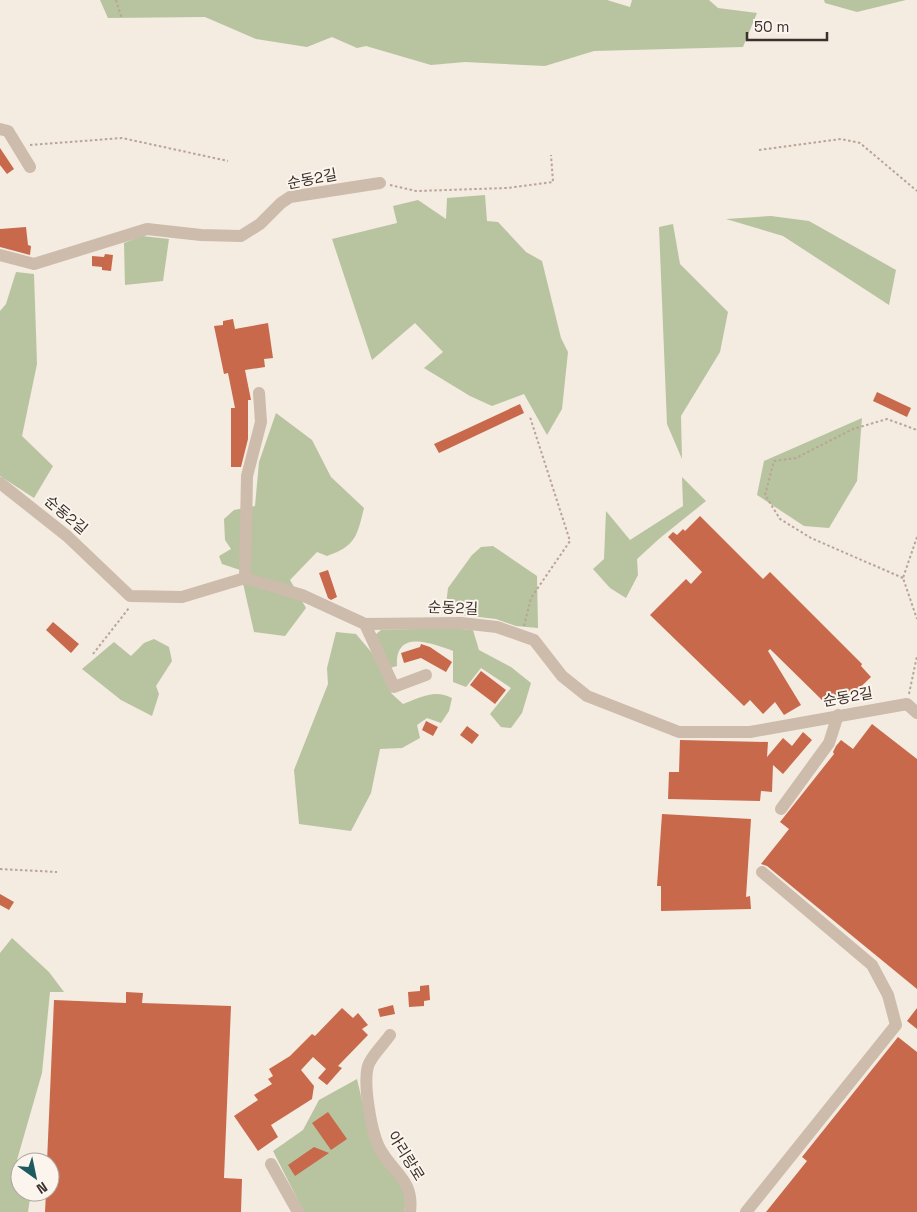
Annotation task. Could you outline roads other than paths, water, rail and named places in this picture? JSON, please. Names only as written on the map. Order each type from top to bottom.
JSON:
[{"type":"street","points":[[0,129],[8,131],[30,167]]},
{"type":"street","name":"순동2길","points":[[0,255],[34,264],[147,229],[201,235],[241,236],[260,224],[281,203],[290,197],[380,183]]},
{"type":"street","points":[[245,578],[247,476],[261,422],[259,394]]},
{"type":"street","name":"순동2길","points":[[0,483],[68,536],[130,596],[182,596],[245,578],[302,595],[365,624],[461,623],[497,627],[534,640],[562,676],[587,696],[679,732],[750,732],[907,704],[917,713]]},
{"type":"street","points":[[365,624],[394,687],[426,675]]},
{"type":"street","points":[[781,809],[829,743],[838,716]]},
{"type":"street","points":[[746,1212],[896,1025],[888,995],[872,965],[762,872]]},
{"type":"street","name":"아리랑로","points":[[390,1035],[368,1064],[368,1085],[373,1132],[381,1149],[409,1189],[412,1198],[410,1212]]},
{"type":"street","points":[[271,1164],[298,1212]]}]
